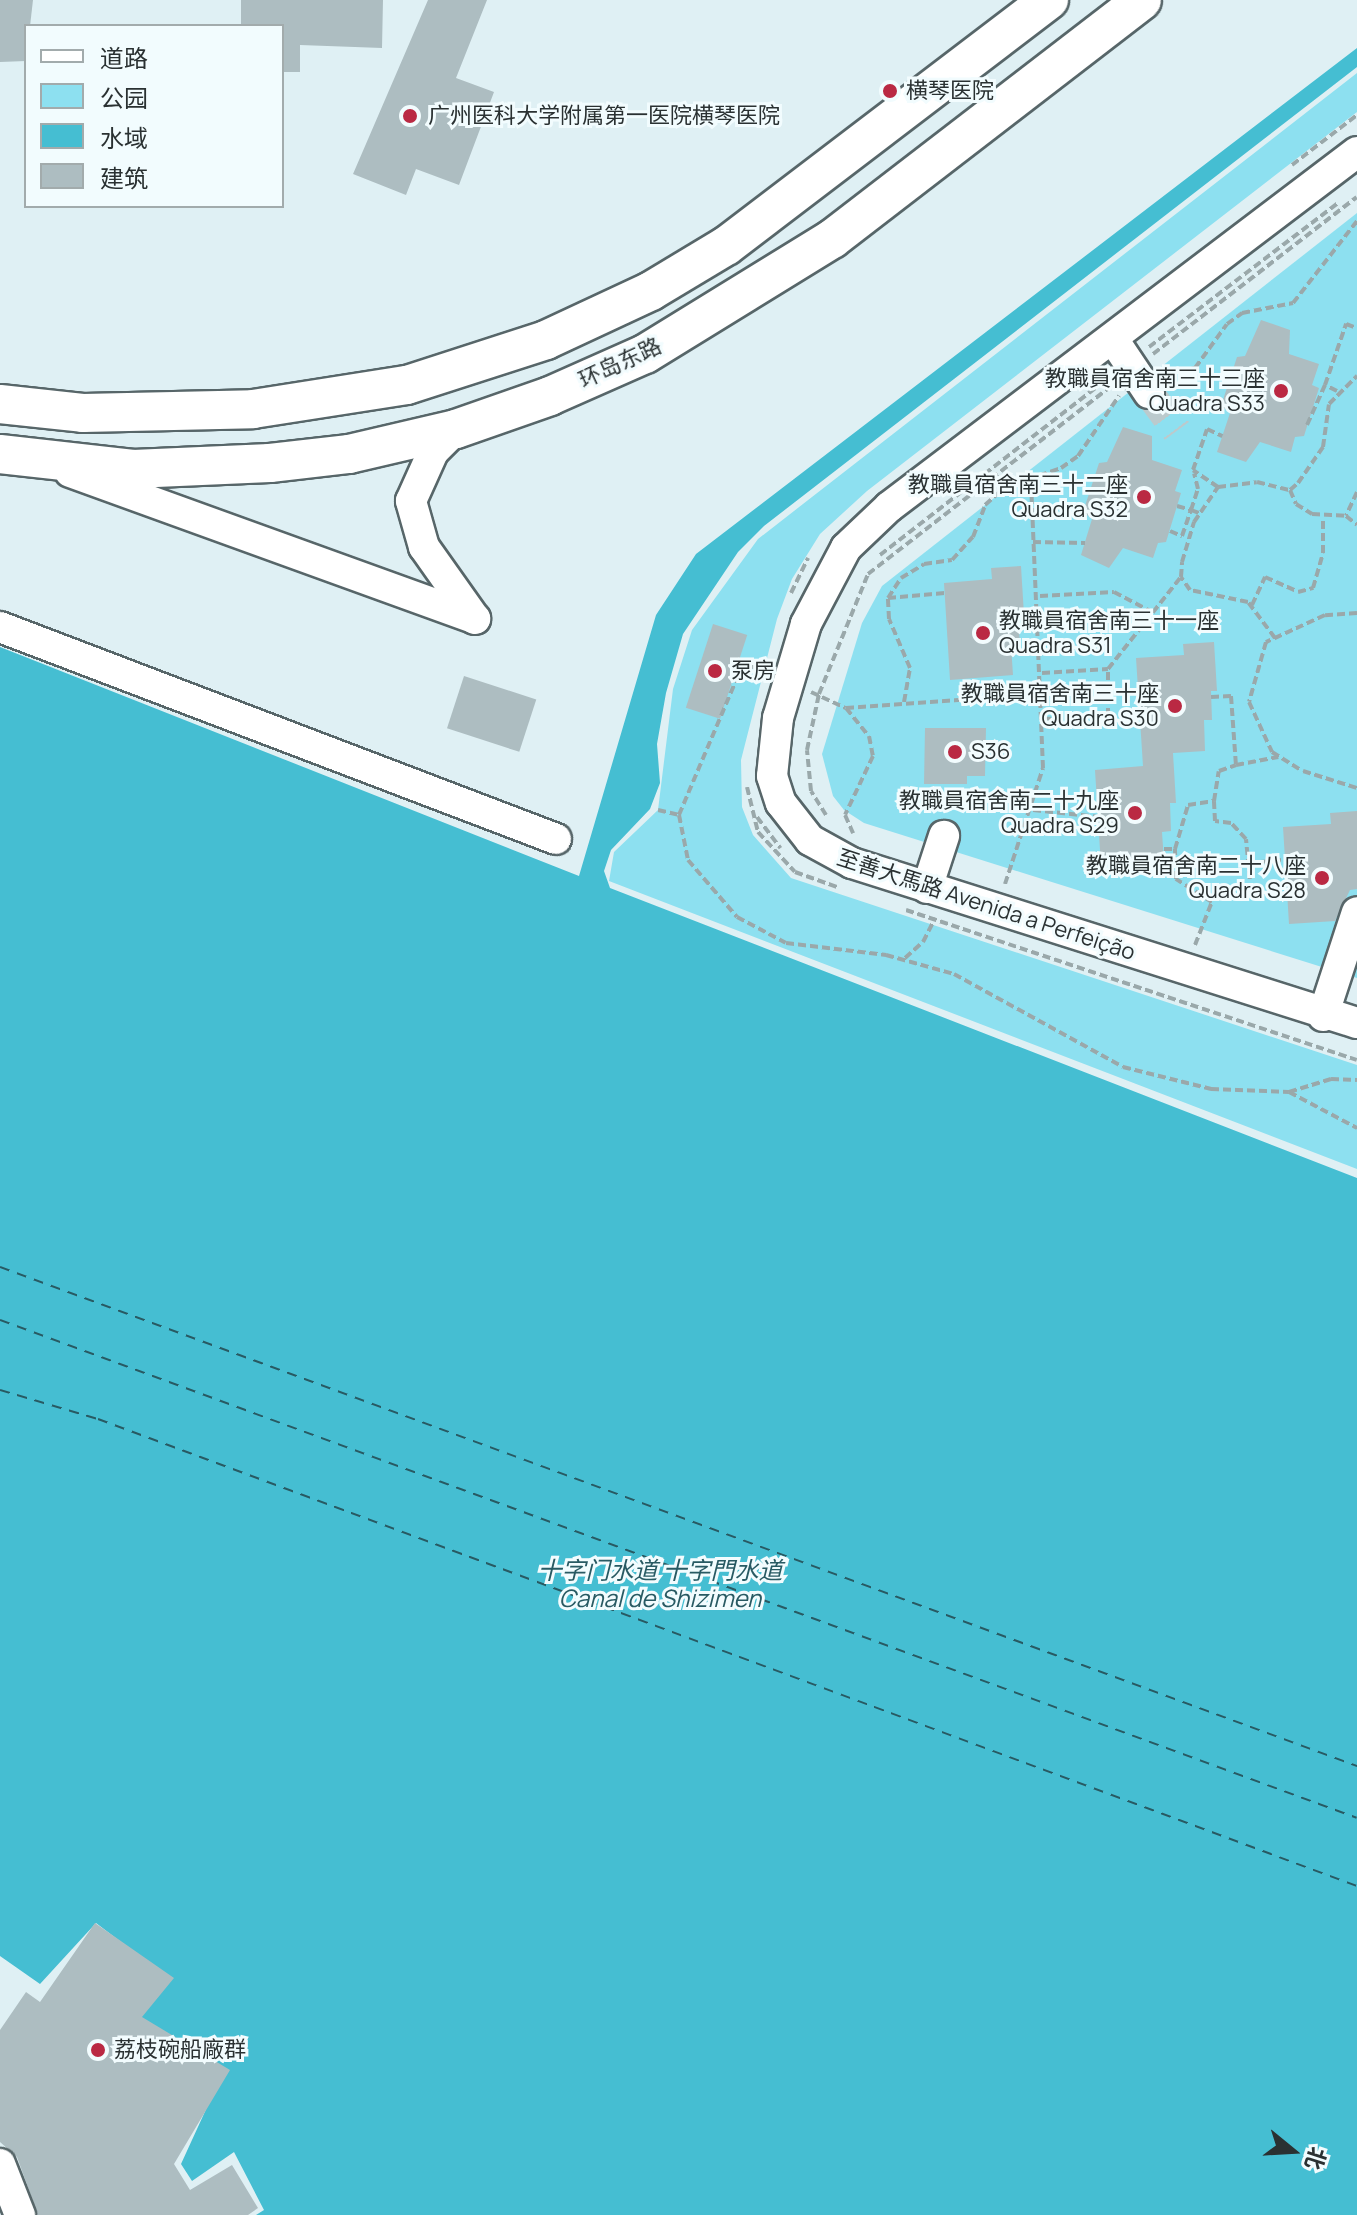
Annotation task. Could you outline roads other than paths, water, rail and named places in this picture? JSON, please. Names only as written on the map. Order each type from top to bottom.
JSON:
[{"type":"main road","points":[[0,404],[83,413],[253,409],[407,385],[546,340],[651,291],[726,246],[1049,0]]},
{"type":"main road","name":"环岛东路","points":[[0,454],[38,460],[212,469],[349,454],[456,429],[645,354],[733,303],[832,239],[1142,0]]},
{"type":"street","name":"至善大馬路 Avenida a Perfeição","points":[[1357,152],[1131,366],[878,517],[846,548],[806,596],[776,675],[772,776],[793,822],[829,853],[932,901],[998,892],[1186,971],[1323,1016],[1357,1023]]},
{"type":"street","points":[[38,460],[475,619],[424,547],[411,501],[428,459],[456,429]]},
{"type":"street","points":[[0,627],[556,839]]},
{"type":"street","points":[[932,901],[944,836]]},
{"type":"street","points":[[1323,1016],[1357,912]]},
{"type":"street","name":"至善大馬路 Avenida a Perfeição","points":[[1323,1016],[1357,1036]]},
{"type":"street","points":[[0,2164],[20,2215]]},
{"type":"water","name":"十字门水道 十字門水道 Canal de Shizimen","points":[[1357,48],[1357,67],[764,526],[738,552],[683,634],[666,693],[657,744],[660,783],[650,809],[611,850],[604,871],[610,888],[1357,1178],[1357,2215],[256,2215],[264,2210],[234,2152],[192,2181],[181,2164],[224,2070],[99,2076],[167,1977],[96,1923],[40,1984],[0,1956],[0,647],[579,876],[656,615],[696,554]]},
{"type":"tunnel","points":[[1149,393],[1177,431]]},
{"type":"place","name":"横琴医院","points":[[890,91]]},
{"type":"place","name":"广州医科大学附属第一医院横琴医院","points":[[410,116]]},
{"type":"place","name":"教職員宿舍南三十三座 Quadra S33","points":[[1281,391]]},
{"type":"place","name":"教職員宿舍南三十二座 Quadra S32","points":[[1144,497]]},
{"type":"place","name":"教職員宿舍南三十一座 Quadra S31","points":[[983,633]]},
{"type":"place","name":"泵房","points":[[715,671]]},
{"type":"place","name":"教職員宿舍南三十座 Quadra S30","points":[[1175,706]]},
{"type":"place","name":"S36","points":[[955,752]]},
{"type":"place","name":"教職員宿舍南二十九座 Quadra S29","points":[[1135,813]]},
{"type":"place","name":"教職員宿舍南二十八座 Quadra S28","points":[[1322,878]]},
{"type":"place","name":"荔枝碗船廠群","points":[[98,2050]]}]
